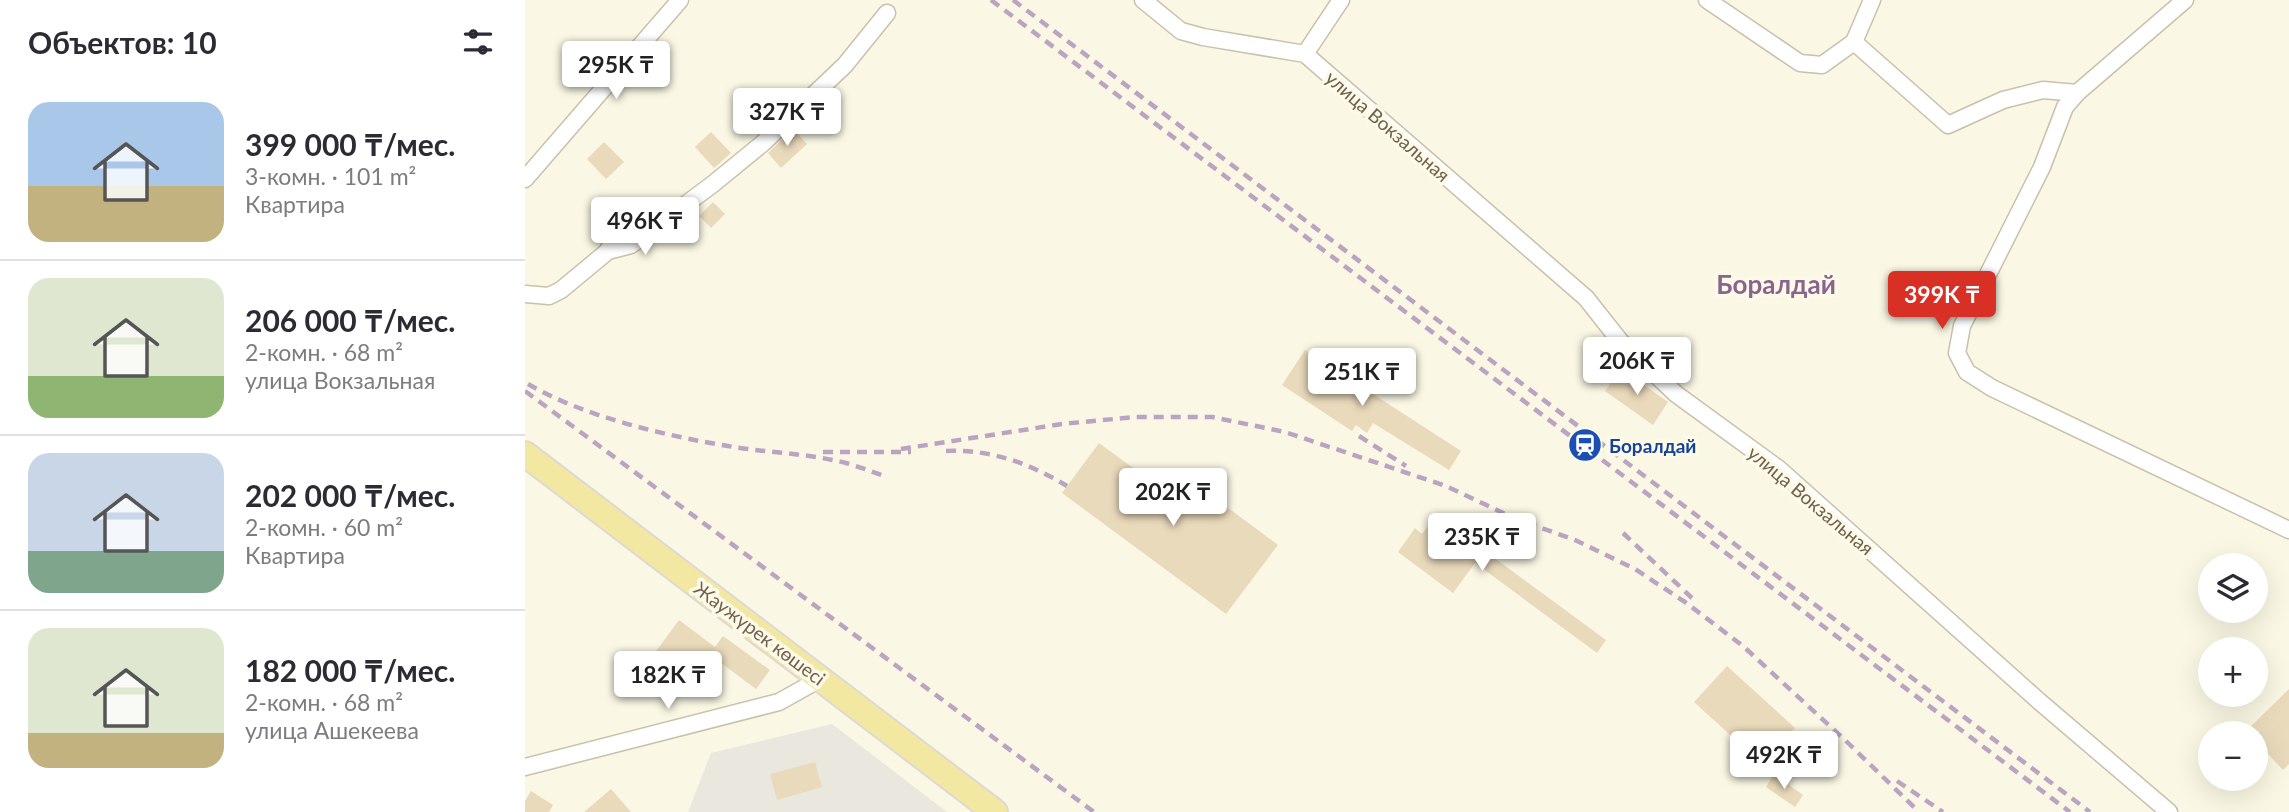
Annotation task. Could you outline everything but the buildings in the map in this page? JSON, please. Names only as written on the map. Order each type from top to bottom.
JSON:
[{"type":"main road","name":"Жаужүрек көшесі","points":[[525,454],[995,812]]},
{"type":"street","points":[[525,179],[680,0]]},
{"type":"street","points":[[1143,0],[1181,31],[1305,54],[1341,0]]},
{"type":"street","points":[[1707,0],[1800,63],[1822,65],[1854,42],[1872,0]]},
{"type":"street","points":[[2185,0],[2077,93],[2065,107],[2042,167],[1962,326],[1957,354],[1967,372],[1992,388],[2289,530]]},
{"type":"street","points":[[525,294],[549,296],[561,290],[608,251],[631,245],[713,184],[763,143],[845,65],[887,13]]},
{"type":"street","points":[[1854,42],[1948,125],[2003,100],[2043,90],[2077,93]]},
{"type":"street","name":"улица Вокзальная","points":[[1305,54],[1585,298],[1620,341],[1676,394],[1779,469],[2040,702],[2169,812]]},
{"type":"street","points":[[608,251],[618,225],[630,219],[660,222]]},
{"type":"street","points":[[525,766],[779,702],[820,679]]},
{"type":"shaded area","points":[[832,724],[947,812],[688,812],[711,753]]},
{"type":"railway","points":[[991,0],[2070,812]]},
{"type":"railway","points":[[1013,0],[2090,812]]},
{"type":"railway","points":[[528,384],[573,406],[678,437],[831,460],[887,477]]},
{"type":"railway","points":[[525,391],[1094,812]]},
{"type":"railway","points":[[901,449],[1062,424],[1135,417],[1212,417],[1285,432],[1446,486],[1514,518],[1575,540],[1635,569],[1685,602],[1743,646],[1919,812]]},
{"type":"railway","points":[[1359,436],[1406,466]]},
{"type":"railway","points":[[946,451],[978,452],[1009,459],[1067,486]]},
{"type":"railway","points":[[823,452],[911,452]]},
{"type":"railway","points":[[1623,533],[1692,598]]},
{"type":"railway","points":[[1897,781],[1943,812]]},
{"type":"place","name":"Боралдай","points":[[1585,445]]},
{"type":"district","name":"Боралдай","points":[[1776,284]]}]
